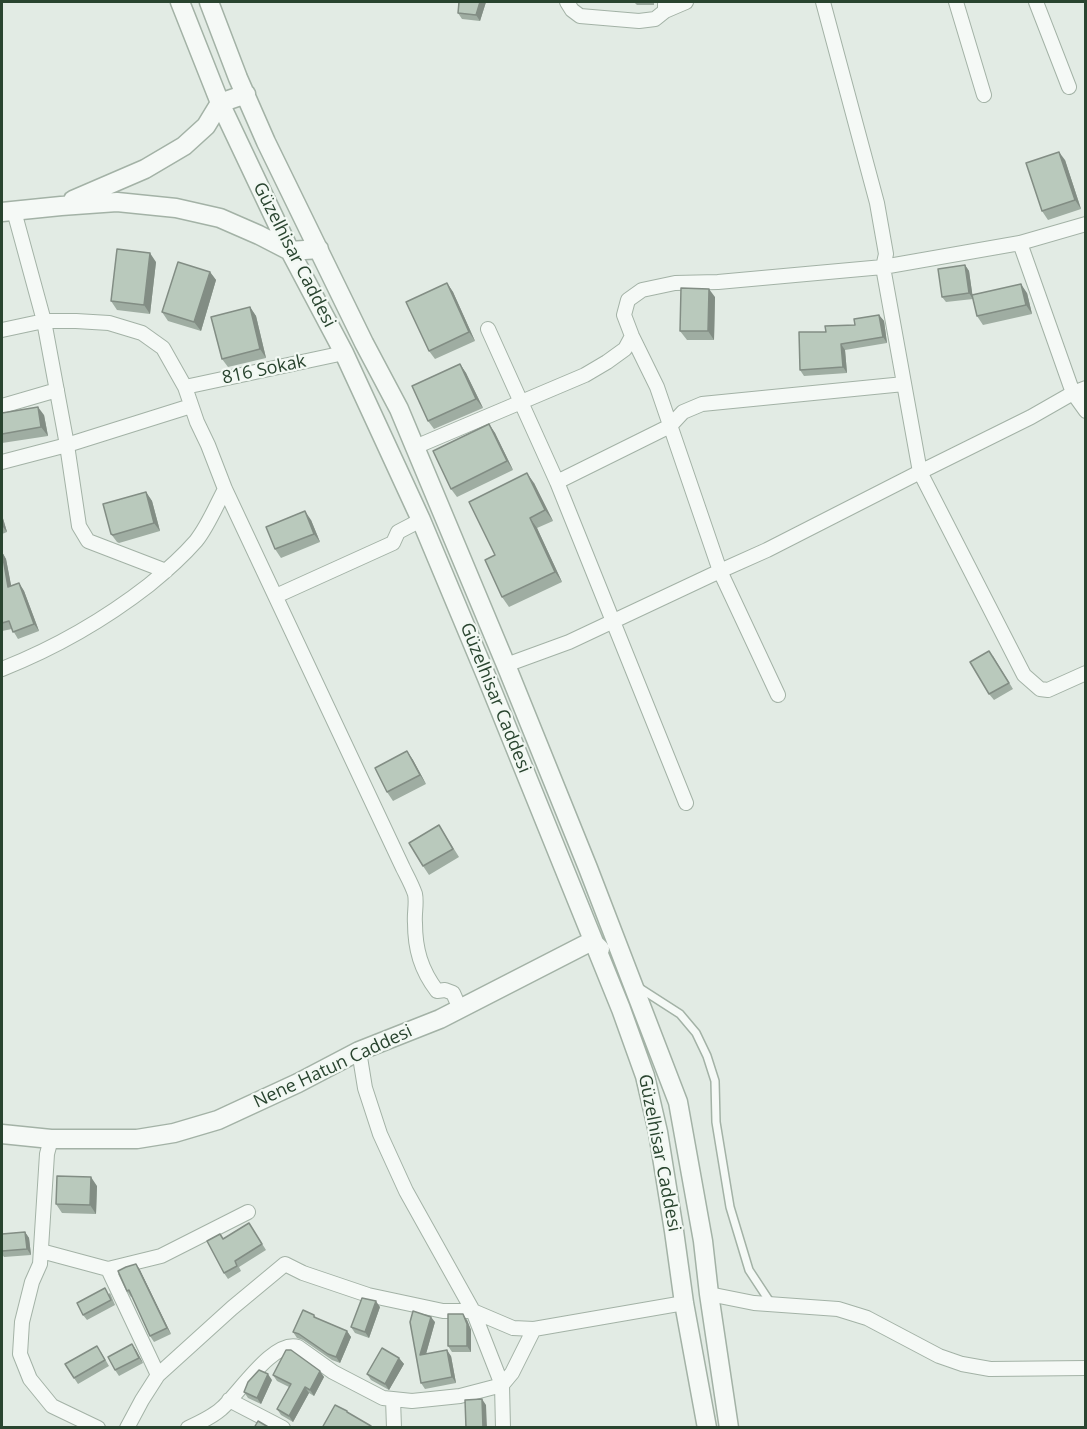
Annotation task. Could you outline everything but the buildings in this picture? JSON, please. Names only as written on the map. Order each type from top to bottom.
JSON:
[{"type":"street","name":"Güzelhisar Caddesi","points":[[180,2],[220,103],[290,251],[344,353],[421,520],[621,1009],[645,1076],[658,1132],[675,1231],[684,1303],[707,1428]]},
{"type":"street","name":"Güzelhisar Caddesi","points":[[209,2],[266,142],[364,343],[399,409],[506,666],[678,1102],[703,1241],[729,1428]]},
{"type":"street","points":[[567,2],[580,16],[639,21],[655,19],[665,6],[686,2]]},
{"type":"street","points":[[823,2],[877,203],[886,254],[883,267],[920,472],[1024,675],[1040,689],[1048,690],[1086,673]]},
{"type":"street","points":[[956,2],[984,95]]},
{"type":"street","points":[[1036,2],[1069,87]]},
{"type":"street","points":[[61,206],[145,169],[184,146],[206,126],[220,103],[246,94]]},
{"type":"street","points":[[165,571],[88,541],[79,526],[67,445],[44,321],[8,211],[117,202],[176,208],[220,218],[290,251],[319,249]]},
{"type":"street","points":[[778,695],[720,571],[657,387],[624,315],[628,300],[642,290],[675,283],[718,282],[883,267],[1020,243],[1086,224]]},
{"type":"street","points":[[1020,243],[1086,411]]},
{"type":"street","points":[[2,330],[44,321],[108,323],[142,333],[163,348],[185,387],[225,489],[404,867],[415,895],[417,951],[425,971],[436,991],[445,990],[453,993],[460,1009]]},
{"type":"street","points":[[488,329],[557,482],[686,803]]},
{"type":"street","points":[[415,447],[585,375],[625,349],[632,336]]},
{"type":"street","name":"816 Sokak","points":[[185,387],[344,353]]},
{"type":"street","points":[[557,482],[670,426],[683,412],[702,404],[904,384]]},
{"type":"street","points":[[2,406],[57,390]]},
{"type":"street","points":[[506,666],[569,642],[767,550],[1031,417],[1079,390]]},
{"type":"street","points":[[2,462],[67,445],[191,406]]},
{"type":"street","points":[[2,669],[32,657],[90,626],[165,571],[196,541],[225,489]]},
{"type":"street","points":[[276,596],[393,543],[398,532],[421,520]]},
{"type":"street","points":[[592,941],[632,983]]},
{"type":"street","name":"Nene Hatun Caddesi","points":[[2,1134],[51,1139],[137,1139],[174,1133],[218,1120],[298,1083],[359,1051],[440,1019],[592,941]]},
{"type":"street","points":[[359,1051],[365,1089],[380,1134],[406,1191],[473,1311],[502,1385],[503,1428]]},
{"type":"street","points":[[51,1139],[47,1154],[40,1264],[32,1282],[22,1322],[20,1354],[30,1379],[52,1406],[98,1428]]},
{"type":"street","points":[[41,1251],[108,1269],[161,1256],[248,1212]]},
{"type":"street","points":[[127,1428],[158,1375],[285,1264],[303,1273],[368,1295],[443,1311],[473,1311],[513,1328],[534,1329],[684,1303]]},
{"type":"street","points":[[108,1269],[158,1375]]},
{"type":"street","points":[[709,1294],[754,1303],[838,1309],[867,1318],[939,1356],[962,1364],[990,1369],[1086,1368]]},
{"type":"street","points":[[188,1428],[220,1410],[253,1373],[291,1345],[298,1347],[333,1372],[383,1398],[412,1401],[460,1396],[502,1385],[512,1373],[534,1329]]},
{"type":"street","points":[[229,1400],[283,1428]]},
{"type":"street","points":[[393,1400],[394,1428]]},
{"type":"lane","points":[[632,983],[680,1014],[696,1033],[707,1056],[715,1081],[716,1122],[730,1207],[749,1270],[772,1305]]}]
